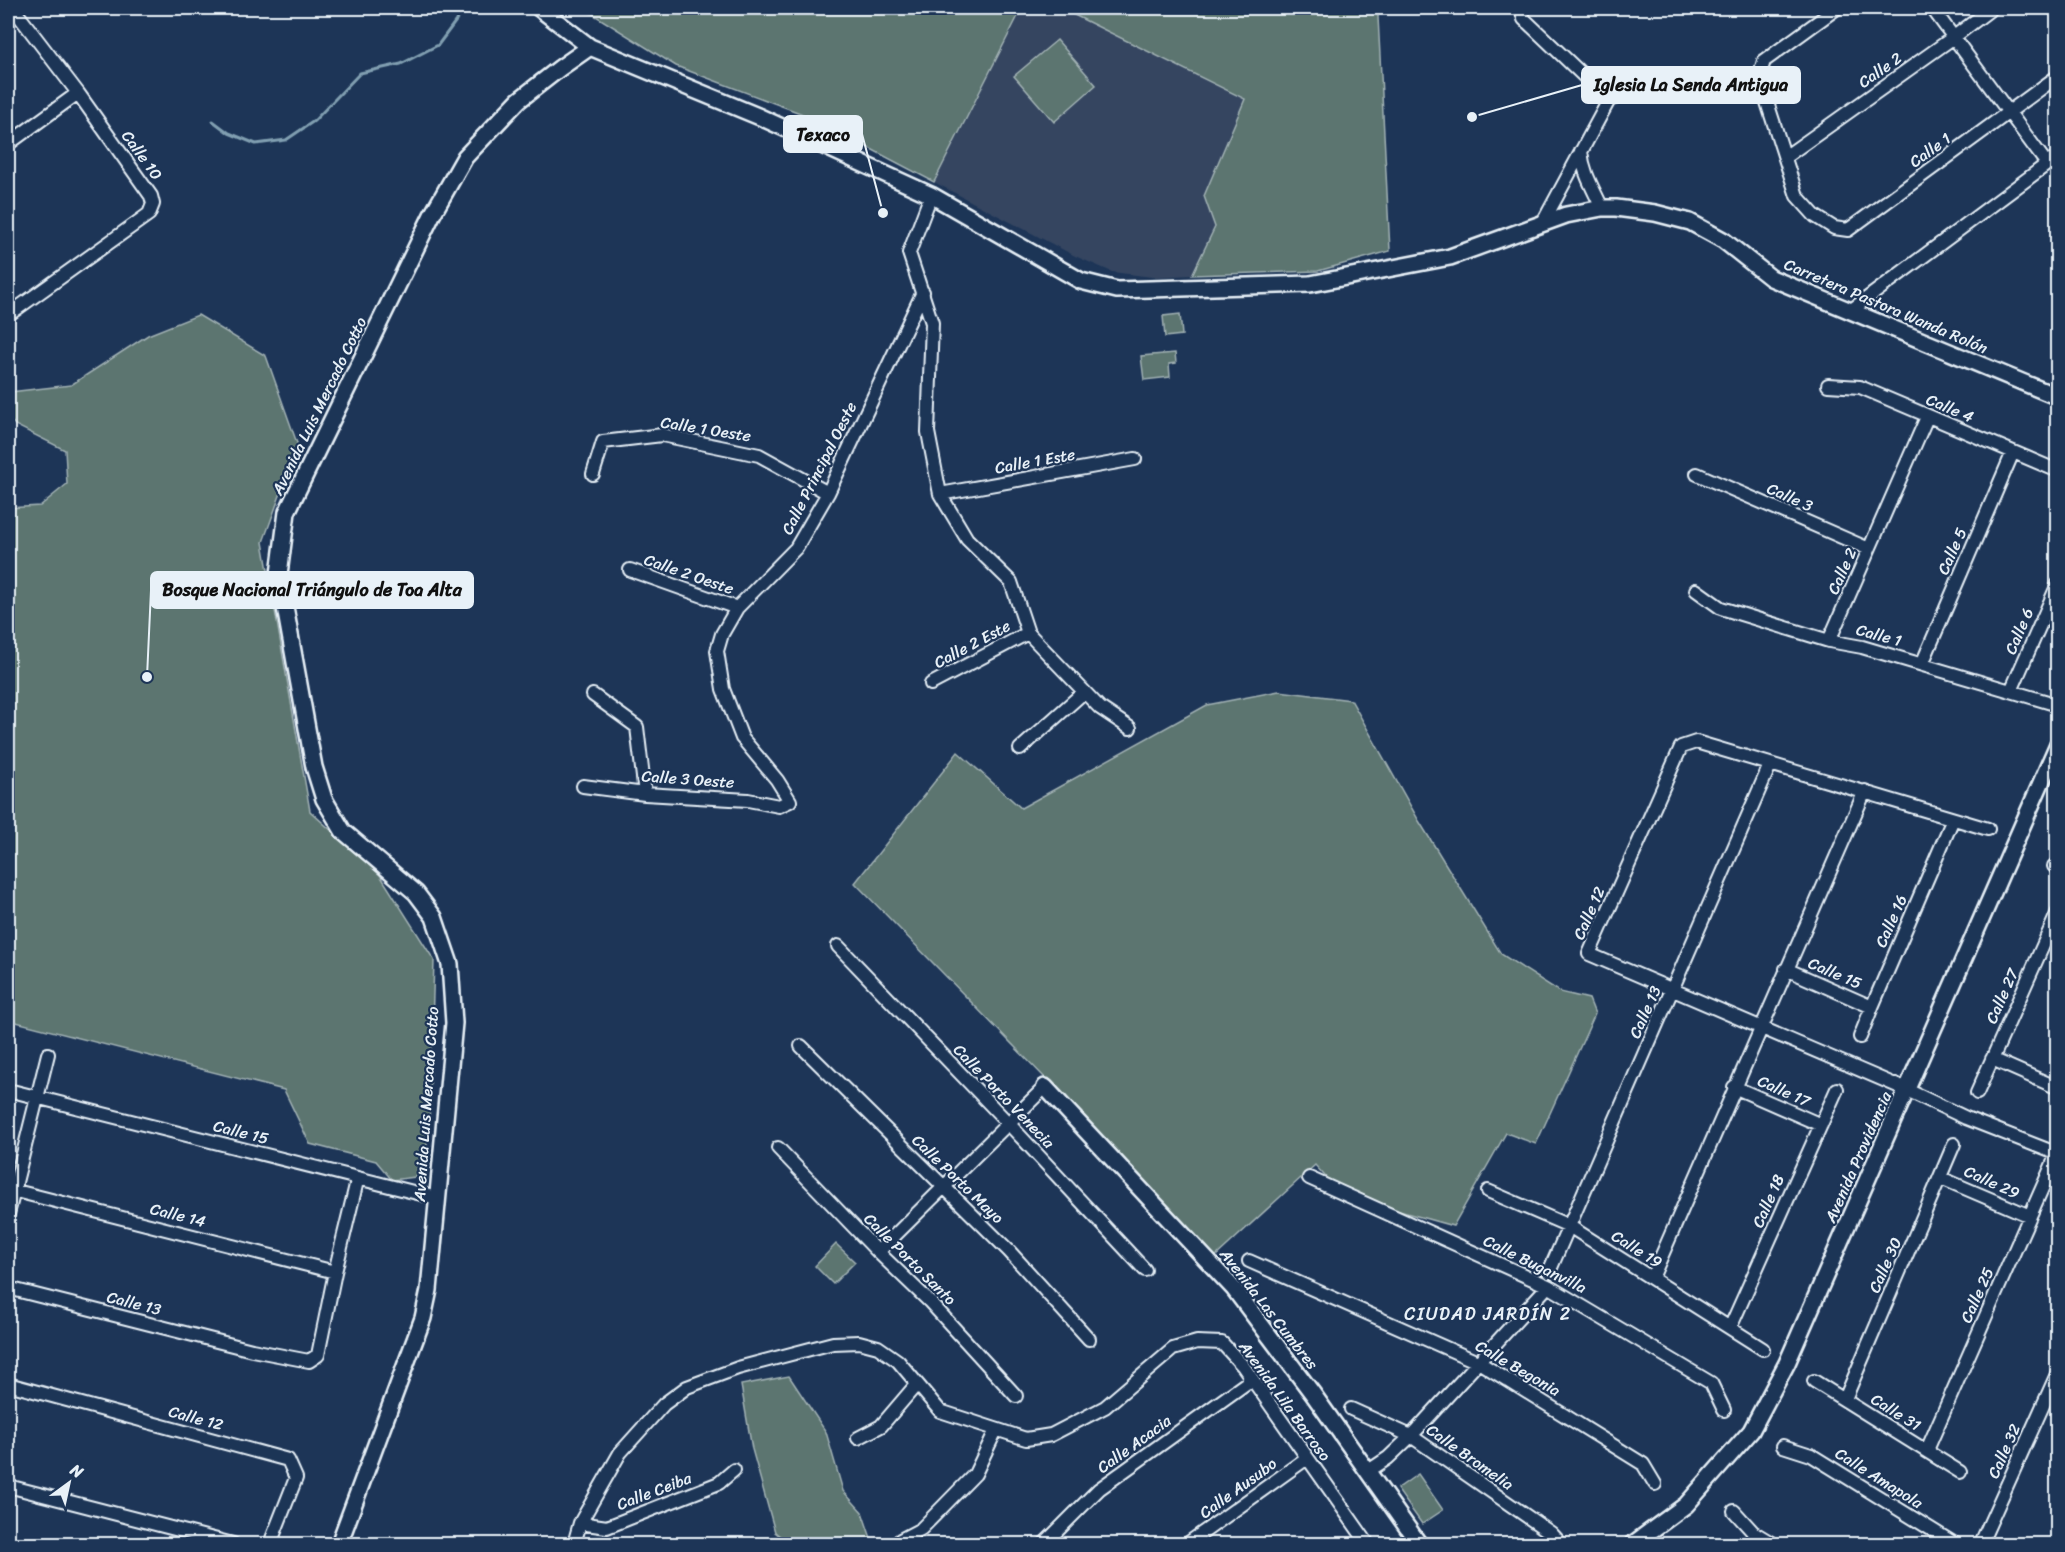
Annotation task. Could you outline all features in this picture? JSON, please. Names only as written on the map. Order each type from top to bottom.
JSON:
[{"type":"street","name":"Calle 10","points":[[8,315],[149,214],[153,204],[151,196],[78,93],[13,8]]},
{"type":"street","points":[[1521,8],[1524,19],[1609,100]]},
{"type":"street","points":[[1785,157],[1759,77],[1764,62],[1837,8]]},
{"type":"street","points":[[1932,8],[2047,164]]},
{"type":"street","name":"Calle 2","points":[[1785,157],[1992,8]]},
{"type":"street","name":"Carretera Pastora Wanda Rolón","points":[[545,11],[590,47],[760,117],[931,195],[1081,281],[1117,290],[1310,284],[1450,257],[1566,215],[1609,208],[1655,213],[1690,222],[1723,240],[1772,278],[2058,397]]},
{"type":"street","name":"Avenida Luis Mercado Cotto","points":[[339,1545],[423,1318],[429,1290],[454,1023],[450,964],[434,917],[416,894],[343,831],[324,799],[314,767],[279,574],[287,512],[432,215],[465,157],[519,100],[590,47]]},
{"type":"street","name":"Calle 1","points":[[1785,157],[1797,196],[1815,216],[1834,228],[1848,230],[2058,76]]},
{"type":"street","points":[[1542,224],[1609,100],[1636,90],[1660,91],[1670,94]]},
{"type":"street","points":[[8,144],[78,93]]},
{"type":"street","points":[[1581,150],[1582,166],[1587,180],[1609,208]]},
{"type":"street","points":[[1850,311],[2058,156]]},
{"type":"street","points":[[931,195],[909,253],[932,323],[928,432],[940,494],[967,539],[1011,582],[1028,633],[1100,708],[1130,728]]},
{"type":"street","name":"Calle Principal Oeste","points":[[790,801],[777,780],[742,738],[723,689],[717,651],[722,634],[737,608],[796,548],[828,493],[923,292]]},
{"type":"street","name":"Calle 4","points":[[1828,385],[1860,387],[2058,471]]},
{"type":"street","name":"Calle 2","points":[[1829,640],[1927,417]]},
{"type":"street","name":"Calle 1 Oeste","points":[[593,474],[603,442],[662,435],[759,455],[828,493]]},
{"type":"street","name":"Calle 5","points":[[1922,664],[2013,452]]},
{"type":"street","name":"Calle 1 Este","points":[[940,494],[1135,459]]},
{"type":"street","name":"Calle 3","points":[[1697,474],[1869,549]]},
{"type":"street","name":"Calle 2 Oeste","points":[[630,570],[737,608]]},
{"type":"street","name":"Calle 6","points":[[2011,691],[2058,584]]},
{"type":"street","name":"Calle 1","points":[[1696,590],[1721,608],[2058,705]]},
{"type":"street","name":"Calle 2 Este","points":[[931,684],[1028,633]]},
{"type":"street","points":[[1020,748],[1084,692]]},
{"type":"street","points":[[593,695],[637,727],[645,794]]},
{"type":"street","name":"Calle 12","points":[[1988,829],[1696,742],[1681,747],[1589,954],[1907,1090],[1966,1118],[2057,1153]]},
{"type":"street","name":"Avenida Providencia","points":[[1633,1545],[1686,1505],[1751,1431],[1787,1363],[2058,744]]},
{"type":"street","name":"Calle 13","points":[[1549,1272],[1770,765]]},
{"type":"street","name":"Calle 3 Oeste","points":[[583,786],[645,794],[748,800],[779,806],[790,801]]},
{"type":"street","points":[[1652,1278],[1864,791]]},
{"type":"street","name":"Calle 16","points":[[1860,1037],[1953,819]]},
{"type":"street","name":"Calle 27","points":[[1977,1093],[2058,912]]},
{"type":"street","name":"Calle Porto Venecia","points":[[838,946],[1145,1270]]},
{"type":"street","name":"Calle 15","points":[[1786,969],[1872,1006]]},
{"type":"street","name":"Calle Porto Mayo","points":[[801,1046],[1009,1251],[1089,1339]]},
{"type":"street","points":[[8,1214],[10,1190],[48,1054]]},
{"type":"street","points":[[1992,1059],[2058,1088]]},
{"type":"street","points":[[878,1252],[1045,1087]]},
{"type":"street","name":"Avenida Las Cumbres","points":[[1045,1087],[1234,1289],[1326,1413],[1419,1545]]},
{"type":"street","name":"Calle 17","points":[[1734,1087],[1821,1125]]},
{"type":"street","name":"Calle 18","points":[[1730,1328],[1837,1089]]},
{"type":"street","name":"Calle 15","points":[[8,1090],[437,1198]]},
{"type":"street","name":"Calle 30","points":[[1845,1399],[1954,1144]]},
{"type":"street","name":"Calle Porto Santo","points":[[778,1148],[878,1252],[930,1302],[1016,1396]]},
{"type":"street","name":"Calle 25","points":[[1927,1450],[2057,1153]]},
{"type":"street","points":[[335,1272],[356,1178]]},
{"type":"street","name":"Calle Buganvilla","points":[[1309,1178],[1548,1286],[1712,1383],[1724,1410]]},
{"type":"street","name":"Calle 29","points":[[1941,1178],[2030,1216]]},
{"type":"street","name":"Calle 14","points":[[10,1190],[335,1272]]},
{"type":"street","name":"Calle 19","points":[[1488,1191],[1569,1226],[1762,1349]]},
{"type":"street","name":"Calle Begonia","points":[[1249,1261],[1480,1363],[1643,1464],[1655,1484]]},
{"type":"street","name":"Calle 13","points":[[8,1288],[252,1350],[309,1361],[318,1355],[335,1272]]},
{"type":"street","points":[[1366,1472],[1388,1458],[1411,1436],[1548,1286]]},
{"type":"street","name":"Avenida Lila Barroso","points":[[574,1545],[580,1522],[620,1453],[664,1404],[687,1387],[738,1368],[832,1344],[859,1342],[878,1347],[898,1361],[940,1411],[1026,1439],[1051,1434],[1105,1407],[1173,1349],[1197,1342],[1222,1343],[1243,1366],[1362,1542]]},
{"type":"street","name":"Calle 32","points":[[1981,1543],[2058,1372]]},
{"type":"street","name":"Calle Acacia","points":[[1044,1545],[1099,1489],[1252,1379]]},
{"type":"street","name":"Calle 31","points":[[1814,1381],[1959,1472]]},
{"type":"street","name":"Calle 12","points":[[8,1384],[288,1460],[296,1478],[270,1545]]},
{"type":"street","points":[[858,1438],[880,1426],[916,1385]]},
{"type":"street","name":"Calle Bromelia","points":[[1351,1409],[1411,1436],[1551,1533],[1561,1545]]},
{"type":"street","points":[[900,1540],[921,1528],[975,1474],[996,1430]]},
{"type":"street","name":"Calle Amapola","points":[[1783,1446],[1811,1455],[1955,1545]]},
{"type":"street","name":"Calle Ausubo","points":[[1187,1545],[1307,1458]]},
{"type":"street","name":"Calle Ceiba","points":[[580,1522],[608,1527],[719,1483],[734,1470]]},
{"type":"street","points":[[8,1486],[232,1545]]},
{"type":"street","points":[[1734,1511],[1753,1532],[1773,1545]]},
{"type":"shaded area","points":[[1022,8],[1060,8],[1245,99],[1204,196],[1215,227],[1192,275],[1152,277],[1112,272],[1075,256],[934,182]]},
{"type":"green space","points":[[583,8],[1022,8],[934,182],[808,116],[676,66]]},
{"type":"green space","points":[[1060,8],[1379,8],[1390,251],[1318,271],[1192,275],[1215,227],[1204,196],[1245,99]]},
{"type":"green space","points":[[1057,40],[1096,85],[1054,122],[1014,76]]},
{"type":"green space","points":[[1180,314],[1182,335],[1165,337],[1163,316]]},
{"type":"green space","points":[[198,315],[266,356],[298,446],[263,542],[310,811],[380,875],[434,960],[429,1127],[423,1176],[392,1180],[376,1161],[310,1144],[284,1090],[8,1020],[8,508],[40,506],[67,484],[65,450],[15,425],[8,417],[8,395],[10,392],[71,385],[148,335]]},
{"type":"green space","points":[[1175,353],[1176,363],[1169,364],[1170,377],[1144,380],[1141,356]]},
{"type":"green space","points":[[1279,691],[1351,700],[1419,821],[1501,954],[1560,992],[1589,999],[1595,1014],[1536,1144],[1506,1133],[1453,1226],[1342,1195],[1315,1165],[1215,1257],[855,883],[958,752],[1021,808],[1207,705]]},
{"type":"green space","points":[[836,1244],[855,1262],[833,1284],[815,1266]]},
{"type":"green space","points":[[789,1376],[826,1432],[843,1491],[862,1512],[873,1544],[790,1544],[775,1532],[752,1449],[741,1385]]},
{"type":"green space","points":[[1418,1474],[1443,1510],[1422,1524],[1397,1489]]},
{"type":"waterway","points":[[213,121],[229,133],[256,144],[286,140],[314,121],[360,73],[401,64],[438,45],[464,10],[468,8]]},
{"type":"place","name":"Iglesia La Senda Antigua","points":[[1472,117]]},
{"type":"place","name":"Texaco","points":[[883,213]]},
{"type":"place","name":"Bosque Nacional Triángulo de Toa Alta","points":[[147,677]]},
{"type":"district","name":"CIUDAD JARDÍN 2","points":[[1488,1314]]}]
